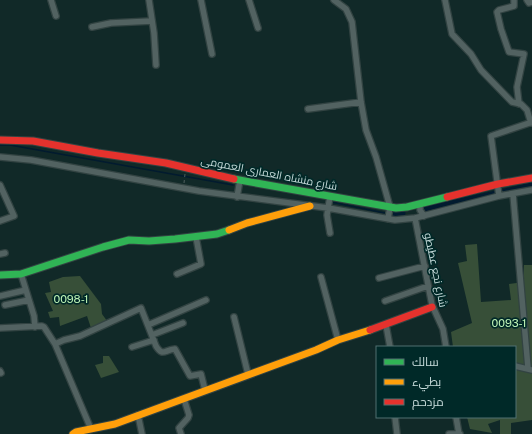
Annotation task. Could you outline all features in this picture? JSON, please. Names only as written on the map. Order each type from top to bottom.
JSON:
[{"type":"street","points":[[51,0],[56,16]]},
{"type":"street","points":[[149,0],[156,65]]},
{"type":"street","points":[[201,0],[212,54]]},
{"type":"street","points":[[249,0],[258,28]]},
{"type":"street","points":[[334,0],[346,9],[352,22],[361,102],[366,130],[376,157],[390,207],[388,219]]},
{"type":"street","points":[[445,0],[452,34],[473,56],[481,70],[512,102],[527,110],[531,123],[491,136],[499,196]]},
{"type":"street","points":[[514,0],[514,6],[499,10],[497,12],[509,52],[524,54],[517,87],[518,104]]},
{"type":"street","points":[[527,0],[529,3],[532,2]]},
{"type":"street","points":[[92,27],[152,21]]},
{"type":"street","points":[[308,109],[361,102]]},
{"type":"street","name":"شارع منشاه العمارى العمومى","points":[[0,140],[33,141],[98,153],[166,163],[240,180],[390,207],[407,207],[498,184],[532,178]]},
{"type":"street","name":"شارع منشاه العمارى العمومى","points":[[0,157],[31,160],[199,191],[328,208],[388,219],[408,220],[499,196],[532,190]]},
{"type":"street","points":[[237,197],[240,180]]},
{"type":"street","points":[[0,185],[14,216],[0,221]]},
{"type":"street","points":[[513,194],[530,369],[516,366]]},
{"type":"street","points":[[330,196],[327,218],[330,233]]},
{"type":"street","points":[[420,204],[420,210],[424,216]]},
{"type":"street","points":[[0,275],[21,274],[129,240],[151,241],[196,237],[224,232],[247,223],[310,206]]},
{"type":"street","points":[[407,207],[409,213],[408,220]]},
{"type":"street","name":"شارع نجع عطيطو","points":[[415,218],[432,307],[443,329],[446,346]]},
{"type":"street","points":[[177,274],[201,264],[196,237]]},
{"type":"street","points":[[379,278],[425,266]]},
{"type":"street","points":[[21,274],[34,316],[35,327]]},
{"type":"street","points":[[321,277],[338,340]]},
{"type":"street","points":[[385,301],[428,286]]},
{"type":"street","points":[[0,296],[26,290]]},
{"type":"street","points":[[5,306],[29,300]]},
{"type":"street","points":[[148,325],[206,300]]},
{"type":"street","points":[[73,434],[76,432],[111,426],[316,350],[338,340],[386,325],[432,307]]},
{"type":"street","points":[[56,344],[64,340],[80,336],[141,308],[156,346],[160,352],[163,353],[174,349],[190,376],[201,374],[205,390]]},
{"type":"street","points":[[234,317],[248,374]]},
{"type":"street","points":[[132,347],[183,323]]},
{"type":"street","points":[[386,325],[390,346]]},
{"type":"street","points":[[0,328],[43,326],[56,344],[91,429]]},
{"type":"street","points":[[181,434],[180,428],[189,415],[184,399]]},
{"type":"street","points":[[138,415],[142,434]]},
{"type":"street","points":[[395,418],[397,434]]},
{"type":"street","points":[[449,434],[459,434],[456,418]]},
{"type":"path","points":[[184,183],[186,171]]},
{"type":"green space","name":"0093-1","points":[[477,244],[481,302],[511,300],[509,284],[524,282],[524,265],[532,265],[532,420],[511,423],[511,434],[500,434],[500,420],[488,424],[492,433],[470,429],[467,418],[516,418],[516,346],[453,346],[451,332],[472,323],[458,263],[467,261],[465,245]]},
{"type":"green space","name":"0098-1","points":[[80,276],[101,304],[102,314],[110,325],[93,334],[87,316],[60,326],[59,317],[50,318],[48,312],[53,311],[45,293],[51,292],[49,282],[63,277]]},
{"type":"green space","points":[[103,356],[109,356],[119,372],[101,378],[95,365],[103,363]]},
{"type":"waterway","points":[[0,145],[10,145],[233,185]]},
{"type":"waterway","points":[[424,209],[532,185]]},
{"type":"waterway","points":[[331,202],[385,213]]},
{"type":"waterway","points":[[390,214],[403,213]]},
{"type":"traffic: fast","points":[[234,179],[396,208],[407,207],[447,197]]},
{"type":"traffic: fast","points":[[0,275],[21,274],[129,240],[149,241],[175,239],[217,234],[229,230]]},
{"type":"traffic: slow","points":[[229,230],[247,223],[310,206]]},
{"type":"traffic: slow","points":[[73,434],[76,432],[115,424],[316,350],[338,340],[370,330]]},
{"type":"traffic: jam","points":[[0,140],[33,141],[98,153],[166,163],[234,179]]},
{"type":"traffic: jam","points":[[447,197],[498,184],[532,178]]},
{"type":"traffic: jam","points":[[370,330],[432,307]]}]
